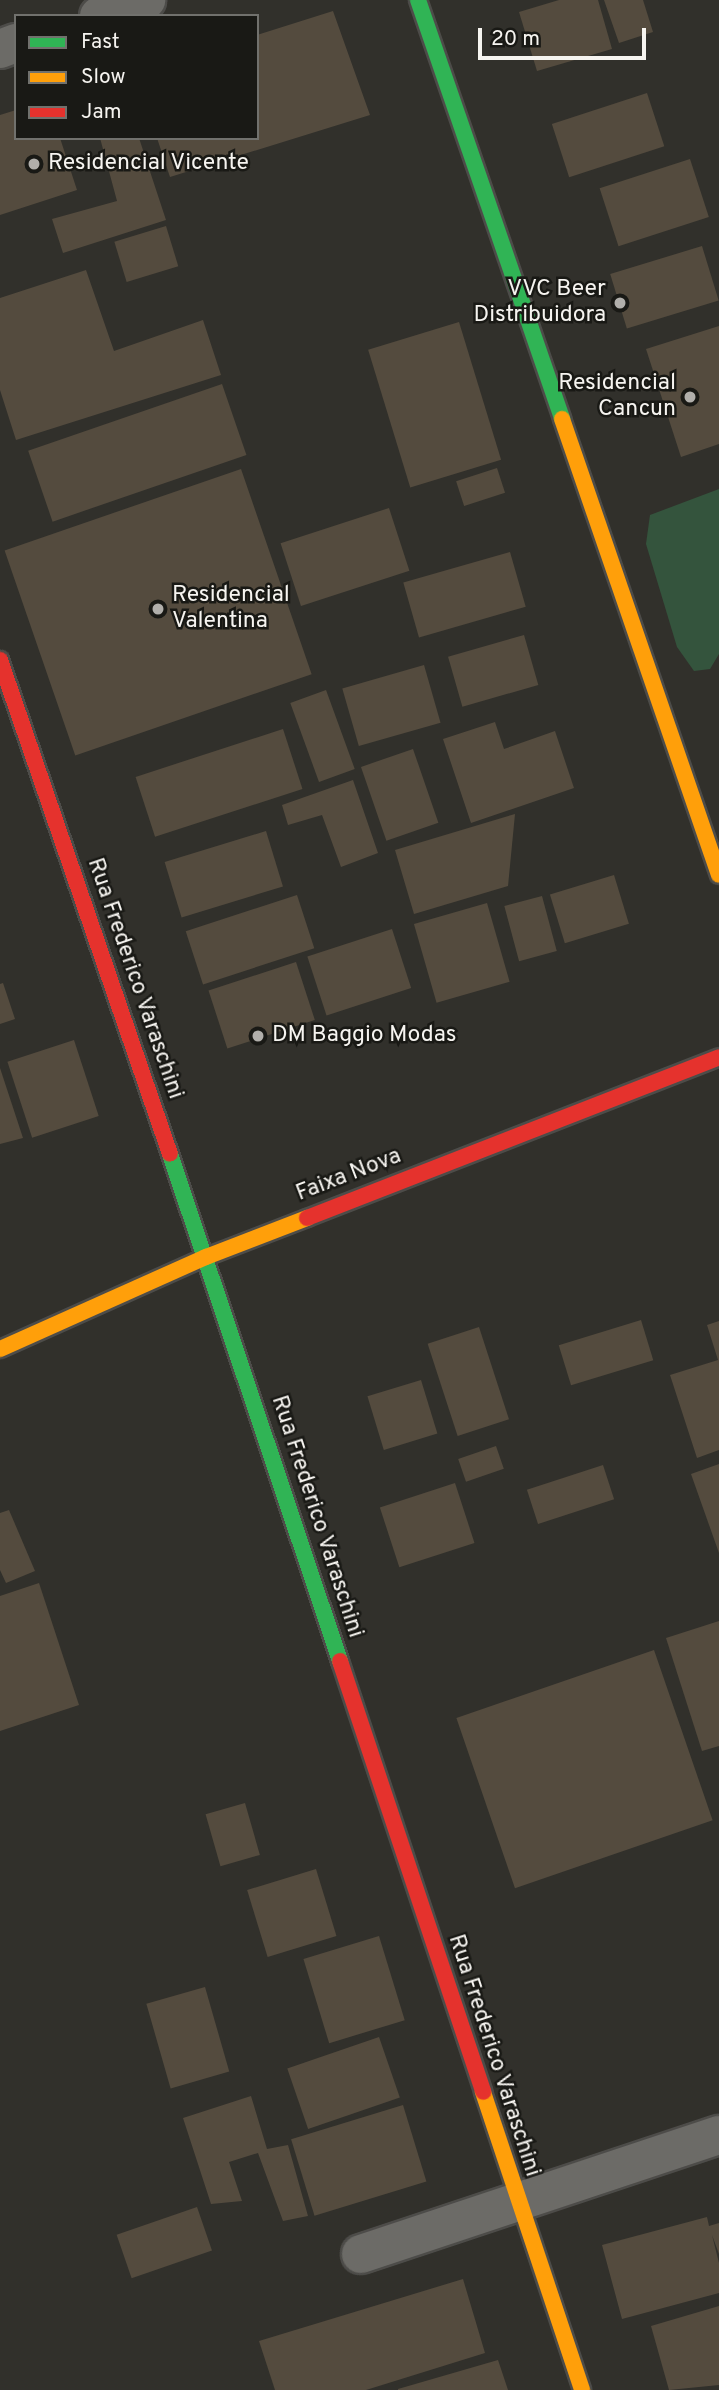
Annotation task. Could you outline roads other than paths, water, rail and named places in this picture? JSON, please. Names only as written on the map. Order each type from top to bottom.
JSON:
[{"type":"main road","points":[[418,0],[719,875]]},
{"type":"main road","name":"Rua Frederico Varaschini","points":[[0,660],[206,1257],[517,2201],[582,2390]]},
{"type":"main road","name":"Faixa Nova","points":[[0,1349],[206,1257],[719,1057]]},
{"type":"street","points":[[105,14],[146,0]]},
{"type":"street","points":[[361,2254],[719,2135]]},
{"type":"place","name":"Residencial Vicente","points":[[34,164]]},
{"type":"place","name":"VVC Beer Distribuidora","points":[[620,303]]},
{"type":"place","name":"Residencial Cancun","points":[[690,397]]},
{"type":"place","name":"Residencial Valentina","points":[[158,609]]},
{"type":"place","name":"DM Baggio Modas","points":[[258,1036]]}]
